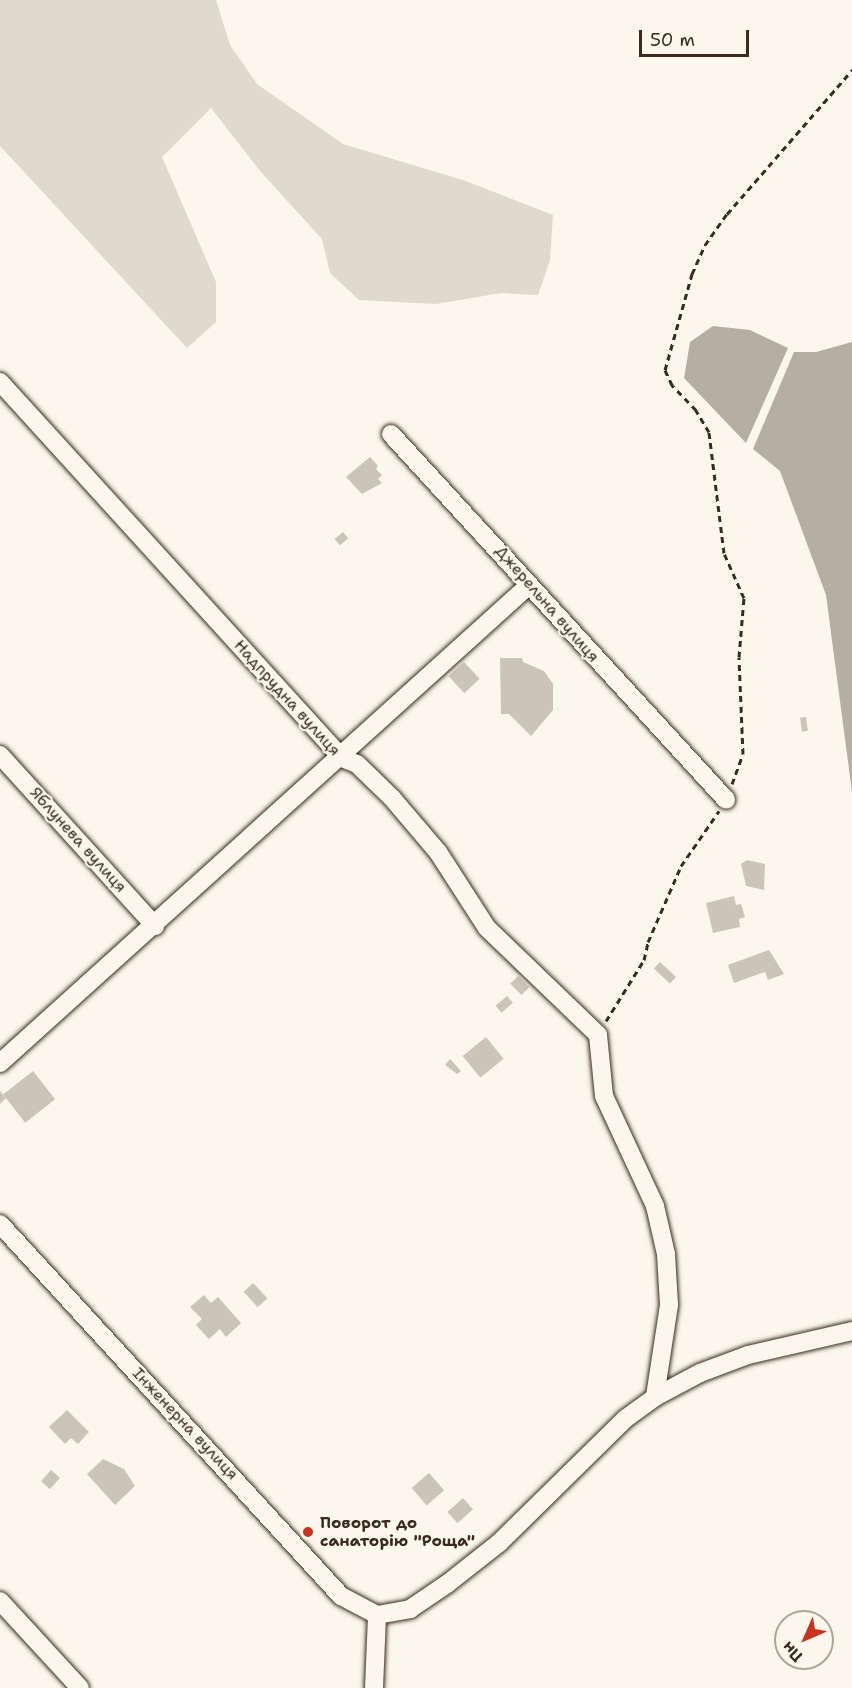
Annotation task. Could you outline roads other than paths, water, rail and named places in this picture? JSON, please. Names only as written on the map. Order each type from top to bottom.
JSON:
[{"type":"street","name":"Надпрудна вулиця","points":[[0,382],[342,758],[357,764],[392,798],[438,852],[488,928],[598,1035],[604,1096],[655,1206],[666,1254],[669,1305],[655,1397]]},
{"type":"street","name":"Джерельна вулиця","points":[[391,434],[522,574],[527,587],[726,800]]},
{"type":"street","points":[[0,1063],[342,758],[527,587]]},
{"type":"street","name":"Яблунева вулиця","points":[[0,755],[155,926]]},
{"type":"street","name":"Інженерна вулиця","points":[[0,1224],[341,1596],[377,1615]]},
{"type":"street","points":[[378,1682],[377,1615],[410,1609],[447,1584],[499,1543],[625,1419],[655,1397],[700,1373],[748,1355],[852,1330]]},
{"type":"street","points":[[0,1601],[80,1688]]},
{"type":"place","name":"Поворот до санаторію \"Роща\"","points":[[308,1532]]}]
